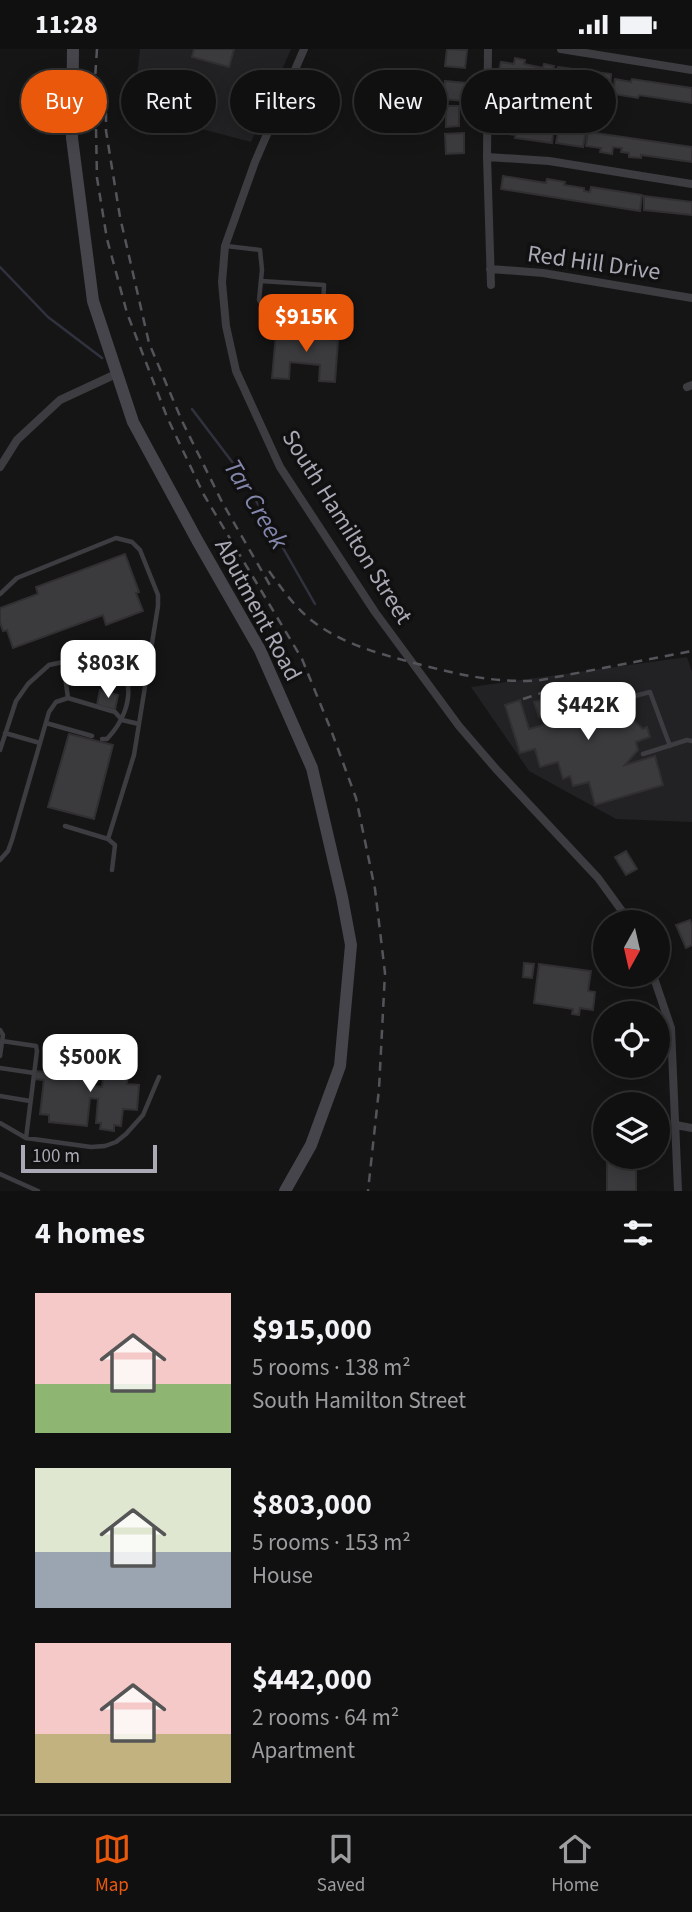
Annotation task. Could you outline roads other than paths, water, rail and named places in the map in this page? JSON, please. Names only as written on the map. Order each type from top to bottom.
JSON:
[{"type":"main road","name":"Abutment Road","points":[[73,49],[72,138],[93,301],[134,422],[260,650],[312,768],[351,945],[340,1066],[311,1145],[285,1191]]},
{"type":"street","name":"South Hamilton Street","points":[[304,49],[255,162],[225,246],[222,282],[226,326],[236,371],[279,467],[375,612],[459,726],[598,878],[621,910]]},
{"type":"street","name":"Red Hill Drive","points":[[488,49],[487,157],[491,285]]},
{"type":"street","points":[[561,49],[692,70]]},
{"type":"street","points":[[487,157],[549,161],[692,184]]},
{"type":"street","name":"Red Hill Drive","points":[[490,269],[543,273],[692,298]]},
{"type":"street","points":[[0,467],[17,440],[60,400],[116,373]]},
{"type":"street","points":[[657,987],[671,1028],[678,1191]]},
{"type":"street","points":[[676,1125],[692,1128]]},
{"type":"lane","points":[[225,246],[260,250],[262,270],[259,300],[274,324],[286,323]]},
{"type":"lane","points":[[261,281],[324,285],[323,310]]},
{"type":"lane","points":[[265,310],[323,310]]},
{"type":"lane","points":[[299,323],[323,310]]},
{"type":"lane","points":[[0,594],[17,578],[116,538],[132,543],[140,550],[158,595],[158,606],[134,755],[108,839]]},
{"type":"lane","points":[[63,662],[68,698]]},
{"type":"lane","points":[[0,750],[16,701],[28,684],[49,665],[63,662],[120,674],[128,683],[122,720],[110,737],[102,739]]},
{"type":"lane","points":[[631,697],[650,692],[670,746]]},
{"type":"lane","points":[[0,860],[8,851],[12,840],[49,712],[56,702],[68,698],[115,712],[122,720],[139,724]]},
{"type":"lane","points":[[46,723],[92,736]]},
{"type":"lane","points":[[5,733],[40,743]]},
{"type":"lane","points":[[643,754],[687,740],[692,741]]},
{"type":"lane","points":[[65,826],[108,839],[114,845],[112,870]]},
{"type":"lane","points":[[0,1030],[3,1035],[0,1056]]},
{"type":"lane","points":[[2,1041],[36,1046],[26,1138]]},
{"type":"lane","points":[[0,1068],[34,1073]]},
{"type":"lane","points":[[0,1123],[26,1138],[91,1147],[105,1146],[126,1134],[143,1115],[159,1077]]},
{"type":"lane","points":[[0,1096],[30,1101]]},
{"type":"lane","points":[[0,1174],[38,1191]]},
{"type":"waterway","name":"Tar Creek","points":[[0,267],[48,317],[102,358]]},
{"type":"waterway","name":"Tar Creek","points":[[192,409],[239,471],[315,604]]},
{"type":"railway","points":[[97,49],[97,178],[107,239],[127,313],[167,417],[204,495],[302,659],[356,798],[375,889],[385,973],[379,1089],[368,1191]]},
{"type":"railway","points":[[106,133],[120,217],[149,343],[182,421],[222,502],[271,587]]},
{"type":"railway","points":[[269,571],[305,615],[335,635],[360,647],[461,674],[508,681],[541,680],[692,651]]},
{"type":"railway","points":[[523,699],[572,683]]}]
